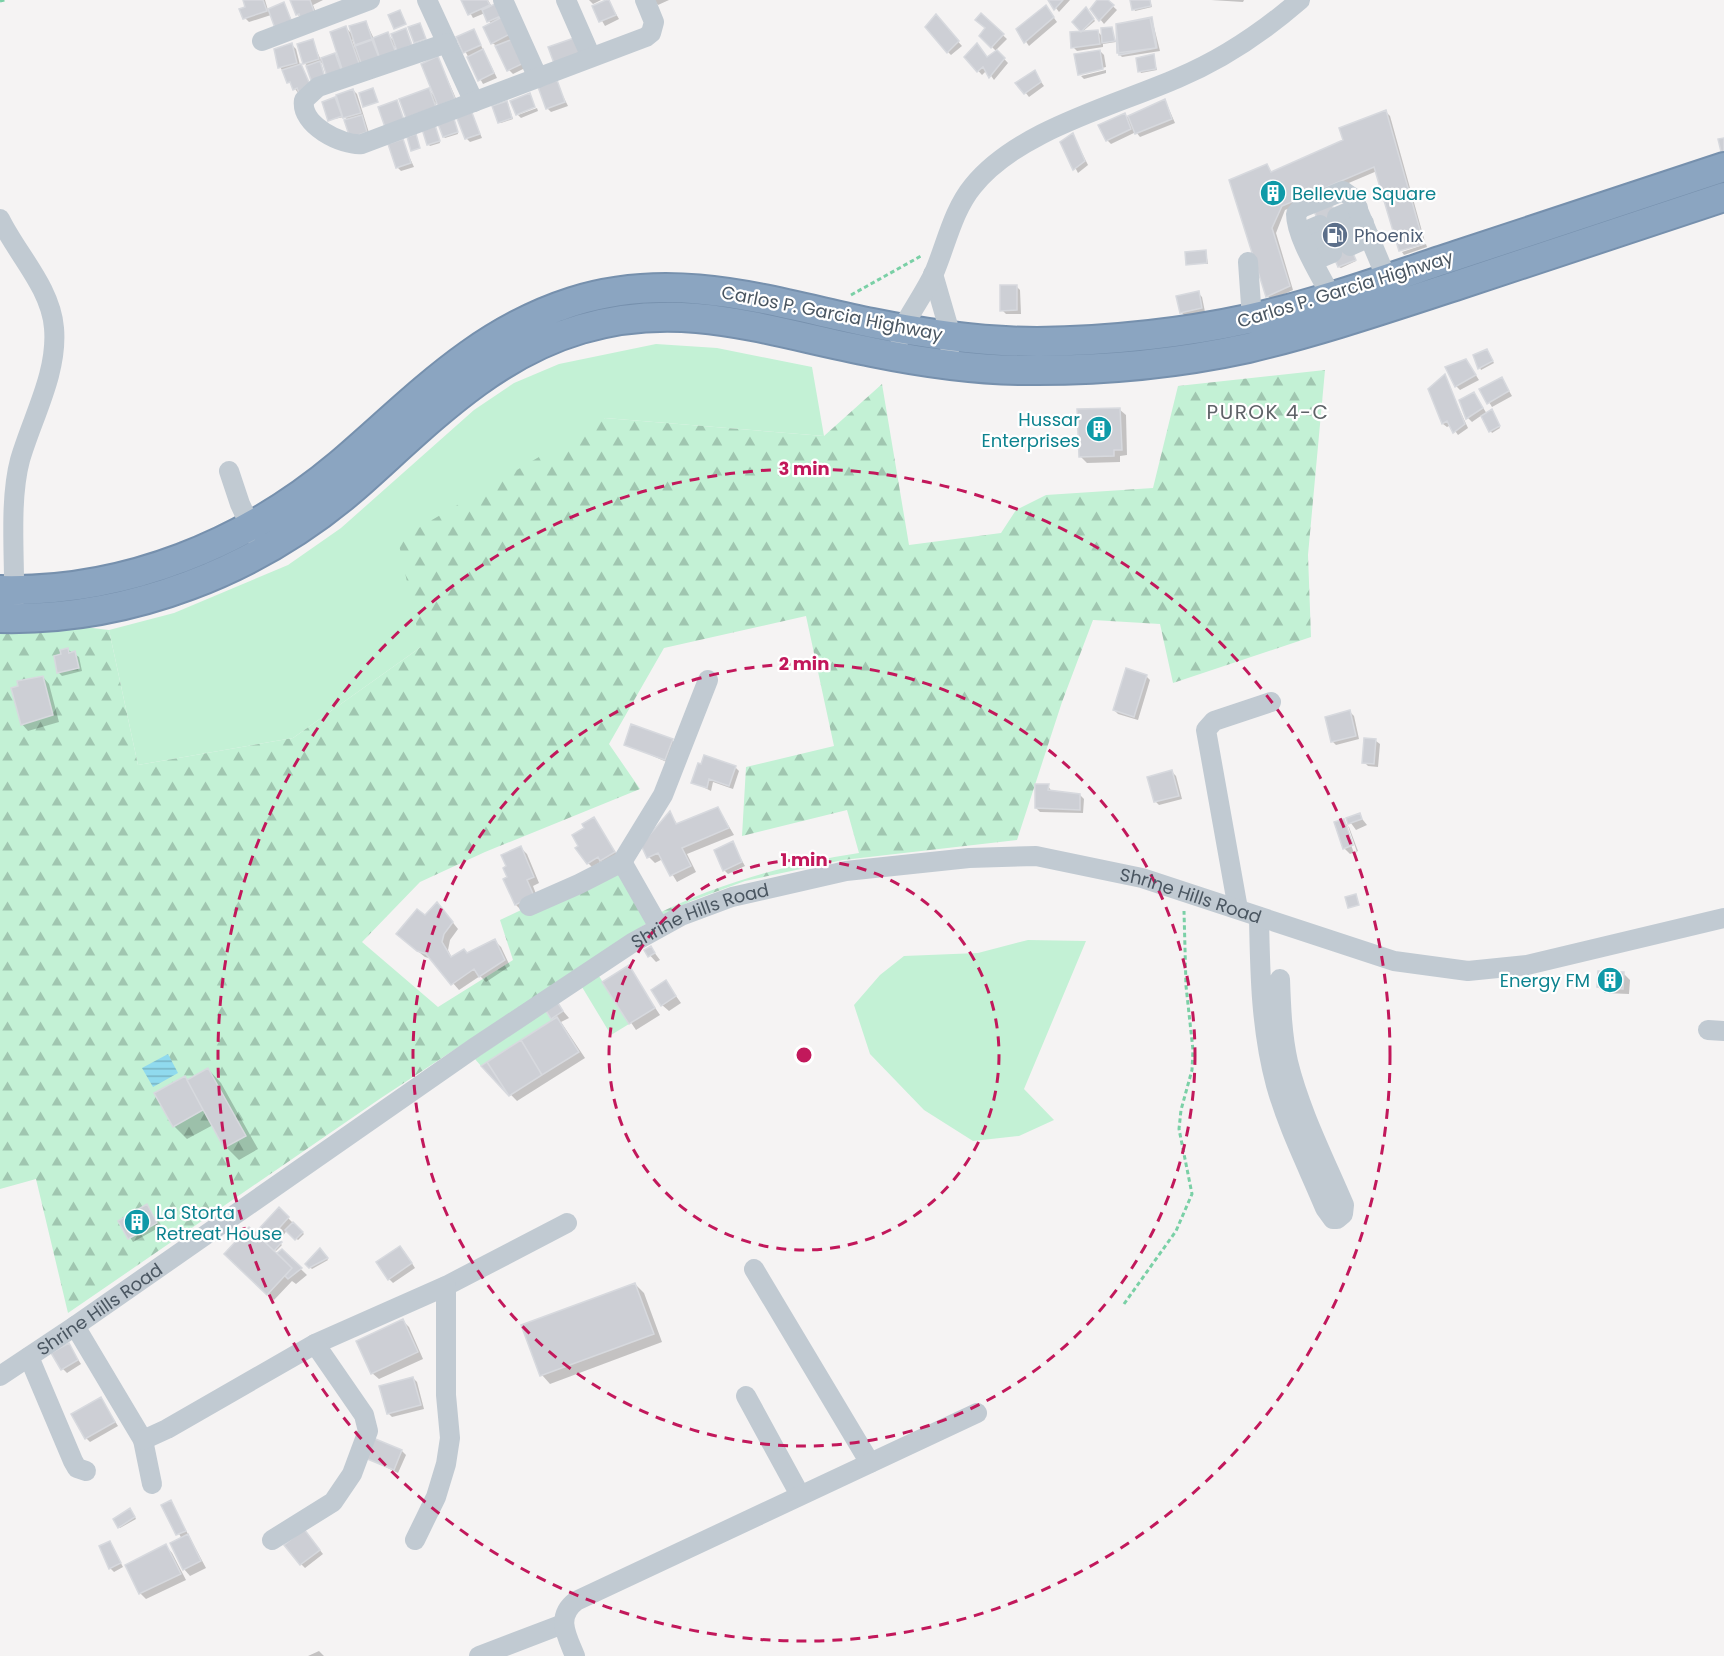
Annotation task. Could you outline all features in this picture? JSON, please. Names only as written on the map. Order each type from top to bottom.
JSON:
[{"type":"highway","name":"Carlos P. Garcia Highway","points":[[256,540],[417,393],[461,358],[528,320],[573,301],[604,294],[671,286],[744,294],[902,328],[985,340],[1076,341],[1176,332],[1252,319],[1331,297],[1724,167]]},
{"type":"highway","name":"Carlos P. Garcia Highway","points":[[7,604],[67,587],[132,574],[188,556],[256,540],[312,520],[352,490],[432,416],[474,382],[545,342],[579,329],[637,318],[671,315],[702,317],[897,357],[947,364],[1042,370],[1178,360],[1293,337],[1724,197]]},
{"type":"street","points":[[262,41],[370,0]]},
{"type":"street","points":[[427,0],[474,102]]},
{"type":"street","points":[[503,0],[538,78]]},
{"type":"street","points":[[566,0],[591,57]]},
{"type":"street","points":[[447,43],[318,87],[304,100],[306,114],[325,131],[353,144],[362,144],[651,33],[654,22],[645,0]]},
{"type":"street","points":[[897,357],[902,328],[933,274],[971,188],[1002,159],[1053,131],[1238,48],[1295,2]]},
{"type":"street","points":[[1331,297],[1296,218],[1301,208],[1343,191],[1350,194],[1364,223],[1397,304]]},
{"type":"street","points":[[0,219],[49,303],[54,327],[54,353],[20,460],[16,481],[7,604]]},
{"type":"street","points":[[1307,247],[1364,223]]},
{"type":"street","points":[[1307,247],[1364,223]]},
{"type":"street","points":[[1248,262],[1252,319]]},
{"type":"street","points":[[933,274],[951,336],[947,364]]},
{"type":"street","points":[[229,471],[256,540]]},
{"type":"street","points":[[529,906],[622,862],[663,795],[708,680]]},
{"type":"street","points":[[1238,909],[1206,730],[1214,720],[1271,702]]},
{"type":"street","name":"Shrine Hills Road","points":[[0,1376],[659,927],[704,906],[810,878],[969,858],[1036,856],[1123,873],[1186,891],[1394,961],[1468,971],[1527,965],[1724,918]]},
{"type":"street","points":[[622,862],[659,927]]},
{"type":"street","points":[[1259,917],[1263,1016],[1276,1084],[1287,1119],[1324,1208],[1333,1219],[1337,1219],[1343,1214],[1344,1205],[1307,1118],[1288,1062],[1280,979]]},
{"type":"street","points":[[143,1440],[167,1429],[315,1344],[446,1286],[567,1223]]},
{"type":"street","points":[[754,1269],[870,1463]]},
{"type":"street","points":[[415,1540],[436,1497],[446,1464],[450,1438],[446,1395],[446,1286]]},
{"type":"street","points":[[75,1326],[143,1440],[152,1484]]},
{"type":"street","points":[[272,1540],[333,1502],[352,1474],[368,1431],[364,1415],[315,1344]]},
{"type":"street","points":[[29,1357],[73,1461],[77,1468],[86,1471]]},
{"type":"street","points":[[746,1396],[800,1496]]},
{"type":"street","points":[[575,1656],[563,1624],[568,1607],[585,1596],[977,1413]]},
{"type":"street","points":[[478,1656],[563,1624]]},
{"type":"path","points":[[0,1],[5,0]]},
{"type":"path","points":[[840,316],[848,298],[858,289],[944,245]]},
{"type":"path","points":[[1124,1304],[1176,1232],[1192,1194],[1179,1129],[1181,1110],[1192,1070],[1193,1050],[1185,955],[1186,891]]},
{"type":"green space","points":[[656,344],[717,348],[812,367],[824,436],[605,418],[421,647],[293,738],[138,765],[109,630],[174,613],[288,565],[341,528],[474,410],[514,383],[559,364]]},
{"type":"green space","points":[[1325,370],[1308,555],[1311,637],[1173,683],[1160,624],[1093,620],[1062,702],[1017,840],[843,860],[745,881],[691,901],[644,925],[381,1098],[68,1313],[36,1179],[0,1189],[0,617],[109,630],[138,765],[293,738],[421,647],[398,540],[605,418],[824,436],[882,384],[909,545],[1001,533],[1016,510],[1046,495],[1153,488],[1178,386]],"holes":[[[806,616],[834,746],[746,767],[742,836],[847,810],[859,853],[753,876],[702,894],[653,916],[622,862],[500,920],[513,960],[438,1007],[362,942],[420,882],[485,852],[640,789],[609,744],[664,648]]]},
{"type":"green space","points":[[1028,940],[1086,941],[1024,1089],[1054,1120],[1019,1136],[973,1141],[924,1110],[870,1054],[854,1005],[880,975],[904,956],[978,953]]},
{"type":"green space","points":[[599,976],[629,1024],[611,1035],[582,987]]},
{"type":"green space","points":[[546,1011],[551,1019],[557,1017],[481,1066],[475,1059]]},
{"type":"water","points":[[168,1054],[178,1073],[153,1087],[142,1068]]},
{"type":"building","points":[[243,0],[263,0],[267,11],[243,19],[239,9],[245,7]]},
{"type":"building","points":[[290,0],[310,0],[315,14],[301,20],[299,14],[296,15]]},
{"type":"building","points":[[461,0],[487,0],[490,5],[468,15]]},
{"type":"building","points":[[609,0],[616,15],[599,22],[592,6]]},
{"type":"building","points":[[1048,0],[1063,0],[1054,10]]},
{"type":"building","points":[[1097,0],[1108,0],[1114,5],[1099,21],[1090,9]]},
{"type":"building","points":[[1130,0],[1150,0],[1151,6],[1132,10]]},
{"type":"building","points":[[284,2],[293,25],[276,31],[268,9]]},
{"type":"building","points":[[495,4],[501,16],[487,22],[482,10]]},
{"type":"building","points":[[1046,5],[1054,17],[1024,43],[1016,29]]},
{"type":"building","points":[[1086,7],[1094,19],[1081,32],[1072,22]]},
{"type":"building","points":[[400,10],[406,24],[394,29],[388,15]]},
{"type":"building","points":[[981,13],[1004,34],[991,48],[979,36],[985,28],[975,20]]},
{"type":"building","points":[[936,14],[959,41],[947,53],[925,27]]},
{"type":"building","points":[[502,17],[510,34],[491,44],[483,27]]},
{"type":"building","points":[[1152,17],[1157,48],[1119,55],[1116,24]]},
{"type":"building","points":[[1150,18],[1156,48],[1117,53],[1116,24]]},
{"type":"building","points":[[366,21],[372,39],[355,45],[349,26]]},
{"type":"building","points":[[420,23],[426,39],[414,43],[408,27]]},
{"type":"building","points":[[346,26],[360,66],[343,72],[330,32]]},
{"type":"building","points":[[1112,27],[1115,41],[1102,43],[1101,28]]},
{"type":"building","points":[[406,28],[412,45],[397,51],[391,34]]},
{"type":"building","points":[[474,29],[481,45],[463,53],[456,37]]},
{"type":"building","points":[[1098,30],[1100,44],[1071,48],[1070,32]]},
{"type":"building","points":[[388,32],[396,53],[380,59],[373,38]]},
{"type":"building","points":[[577,37],[583,54],[555,66],[548,47]]},
{"type":"building","points":[[313,39],[319,59],[303,64],[297,44]]},
{"type":"building","points":[[513,39],[524,63],[507,71],[495,46]]},
{"type":"building","points":[[372,40],[380,60],[362,66],[355,46]]},
{"type":"building","points":[[292,43],[297,63],[278,68],[274,49]]},
{"type":"building","points":[[977,43],[987,57],[997,50],[1005,58],[989,78],[983,67],[977,72],[964,57]]},
{"type":"building","points":[[483,49],[494,73],[478,81],[467,57]]},
{"type":"building","points":[[1100,50],[1103,69],[1078,75],[1074,54]]},
{"type":"building","points":[[335,53],[342,72],[327,77],[321,58]]},
{"type":"building","points":[[1154,54],[1156,69],[1138,72],[1136,58]]},
{"type":"building","points":[[438,56],[455,99],[438,106],[421,64]]},
{"type":"building","points":[[320,61],[325,78],[312,83],[306,66]]},
{"type":"building","points":[[301,64],[312,89],[299,93],[297,88],[293,90],[290,82],[287,83],[282,70]]},
{"type":"building","points":[[1035,70],[1041,82],[1024,94],[1015,83]]},
{"type":"building","points":[[557,80],[565,102],[546,109],[538,87]]},
{"type":"building","points":[[373,88],[378,102],[363,107],[359,93]]},
{"type":"building","points":[[429,88],[436,107],[406,118],[399,99]]},
{"type":"building","points":[[353,89],[361,113],[343,118],[336,95]]},
{"type":"building","points":[[530,93],[535,107],[516,115],[510,101]]},
{"type":"building","points":[[335,97],[342,116],[328,121],[322,102]]},
{"type":"building","points":[[1165,99],[1172,119],[1135,134],[1128,116]]},
{"type":"building","points":[[397,100],[405,123],[386,130],[378,107]]},
{"type":"building","points":[[507,101],[512,118],[498,123],[492,106]]},
{"type":"building","points":[[471,110],[480,134],[465,139],[456,116]]},
{"type":"building","name":"Bellevue Square","points":[[1386,110],[1424,244],[1399,251],[1374,167],[1282,206],[1272,228],[1290,286],[1266,297],[1229,180],[1267,164],[1271,172],[1343,140],[1339,128]]},
{"type":"building","points":[[1125,113],[1131,129],[1106,141],[1098,125]]},
{"type":"building","points":[[362,115],[367,132],[350,138],[344,120]]},
{"type":"building","points":[[454,119],[458,132],[443,137],[438,124]]},
{"type":"building","points":[[435,125],[440,141],[427,145],[422,129]]},
{"type":"building","points":[[1073,133],[1085,161],[1073,170],[1060,142]]},
{"type":"building","points":[[416,134],[420,148],[411,151],[407,137]]},
{"type":"building","points":[[1724,138],[1724,159],[1723,160],[1718,139]]},
{"type":"building","points":[[403,139],[411,163],[396,168],[388,144]]},
{"type":"building","name":"Phoenix","points":[[1331,203],[1356,260],[1338,267],[1314,211]]},
{"type":"building","points":[[1206,250],[1207,263],[1186,265],[1185,252]]},
{"type":"building","points":[[1000,285],[1017,285],[1017,310],[1000,311]]},
{"type":"building","points":[[1199,291],[1202,308],[1180,313],[1176,296]]},
{"type":"building","points":[[1487,349],[1493,361],[1478,369],[1473,355]]},
{"type":"building","points":[[1466,359],[1476,375],[1455,387],[1445,367]]},
{"type":"building","points":[[1445,374],[1465,424],[1453,433],[1447,421],[1442,424],[1428,389]]},
{"type":"building","points":[[1502,377],[1509,391],[1487,404],[1479,389]]},
{"type":"building","points":[[1474,392],[1483,408],[1466,419],[1459,400]]},
{"type":"building","name":"Hussar Enterprises","points":[[1120,408],[1122,450],[1114,450],[1114,456],[1079,457],[1077,409]]},
{"type":"building","points":[[1492,409],[1500,426],[1489,432],[1481,416]]},
{"type":"building","points":[[68,648],[69,653],[75,651],[79,668],[57,673],[54,656],[61,654],[60,650]]},
{"type":"building","points":[[1126,668],[1147,675],[1134,717],[1113,710]]},
{"type":"building","points":[[43,676],[53,715],[21,725],[11,688],[18,686],[17,681]]},
{"type":"building","points":[[1350,710],[1356,736],[1331,742],[1325,717]]},
{"type":"building","points":[[631,724],[673,739],[665,760],[624,745]]},
{"type":"building","points":[[1364,738],[1376,739],[1374,764],[1362,763]]},
{"type":"building","points":[[704,755],[736,766],[729,786],[709,779],[707,788],[691,783],[698,763],[701,764]]},
{"type":"building","points":[[1172,770],[1179,796],[1154,802],[1147,777]]},
{"type":"building","points":[[1035,784],[1049,784],[1048,790],[1080,794],[1080,810],[1035,808]]},
{"type":"building","points":[[718,807],[729,828],[682,848],[691,866],[670,876],[658,853],[647,858],[641,845],[670,811],[676,824]]},
{"type":"building","points":[[1360,813],[1362,819],[1348,824],[1346,818]]},
{"type":"building","points":[[594,817],[615,852],[600,861],[598,857],[587,864],[575,848],[578,846],[572,835],[584,828],[582,824]]},
{"type":"building","points":[[1344,819],[1353,845],[1343,849],[1334,822]]},
{"type":"building","points":[[733,841],[742,862],[723,871],[714,850]]},
{"type":"building","points":[[521,846],[534,877],[527,880],[534,896],[515,905],[503,879],[507,877],[503,868],[506,866],[501,855]]},
{"type":"building","points":[[1356,894],[1359,905],[1348,908],[1345,897]]},
{"type":"building","points":[[437,902],[453,922],[444,934],[442,942],[451,957],[464,949],[467,953],[495,939],[505,960],[479,977],[474,969],[451,985],[426,954],[417,951],[396,934],[417,909],[425,915]]},
{"type":"building","points":[[651,946],[655,953],[648,957],[644,950]]},
{"type":"building","points":[[629,965],[655,1008],[629,1024],[602,982]]},
{"type":"building","name":"Energy FM","points":[[1598,971],[1624,972],[1623,989],[1597,987]]},
{"type":"building","points":[[666,980],[676,996],[661,1006],[651,990]]},
{"type":"building","points":[[558,1003],[563,1011],[551,1019],[546,1011]]},
{"type":"building","points":[[557,1017],[579,1052],[542,1075],[521,1040]]},
{"type":"building","points":[[521,1040],[542,1075],[509,1096],[487,1062]]},
{"type":"building","points":[[487,1062],[509,1096],[481,1066]]},
{"type":"building","points":[[208,1068],[246,1136],[224,1148],[187,1080]]},
{"type":"building","points":[[185,1076],[203,1110],[173,1127],[154,1093]]},
{"type":"building","name":"La Storta Retreat House","points":[[147,1204],[157,1223],[128,1239],[118,1221]]},
{"type":"building","points":[[279,1207],[289,1217],[266,1243],[255,1233]]},
{"type":"building","points":[[293,1222],[303,1232],[295,1240],[285,1230]]},
{"type":"building","points":[[249,1227],[292,1268],[267,1295],[224,1254]]},
{"type":"building","points":[[273,1235],[282,1242],[274,1251],[266,1243]]},
{"type":"building","points":[[400,1246],[412,1263],[388,1280],[376,1262]]},
{"type":"building","points":[[320,1248],[328,1258],[309,1268],[305,1264]]},
{"type":"building","points":[[282,1249],[302,1268],[288,1279],[285,1276],[292,1268],[277,1253]]},
{"type":"building","points":[[635,1283],[654,1334],[540,1376],[521,1325]]},
{"type":"building","points":[[403,1319],[418,1352],[371,1374],[356,1341]]},
{"type":"building","points":[[69,1343],[78,1360],[61,1370],[51,1353]]},
{"type":"building","points":[[413,1377],[421,1405],[387,1414],[379,1386]]},
{"type":"building","points":[[101,1397],[115,1422],[85,1439],[71,1414]]},
{"type":"building","points":[[373,1438],[402,1450],[394,1470],[365,1458]]},
{"type":"building","points":[[171,1500],[186,1531],[176,1535],[161,1505]]},
{"type":"building","points":[[130,1508],[135,1517],[118,1528],[113,1519]]},
{"type":"building","points":[[304,1529],[320,1550],[300,1565],[284,1545]]},
{"type":"building","points":[[188,1534],[201,1561],[183,1570],[170,1543]]},
{"type":"building","points":[[110,1541],[121,1563],[109,1569],[99,1546]]},
{"type":"building","points":[[166,1544],[181,1574],[139,1594],[125,1565]]},
{"type":"place","name":"Bellevue Square","points":[[1273,193]]},
{"type":"place","name":"Phoenix","points":[[1335,235]]},
{"type":"place","name":"Hussar Enterprises","points":[[1099,429]]},
{"type":"place","name":"Energy FM","points":[[1610,980]]},
{"type":"place","name":"La Storta Retreat House","points":[[137,1222]]},
{"type":"district","name":"PUROK 4-C","points":[[1268,412]]}]
